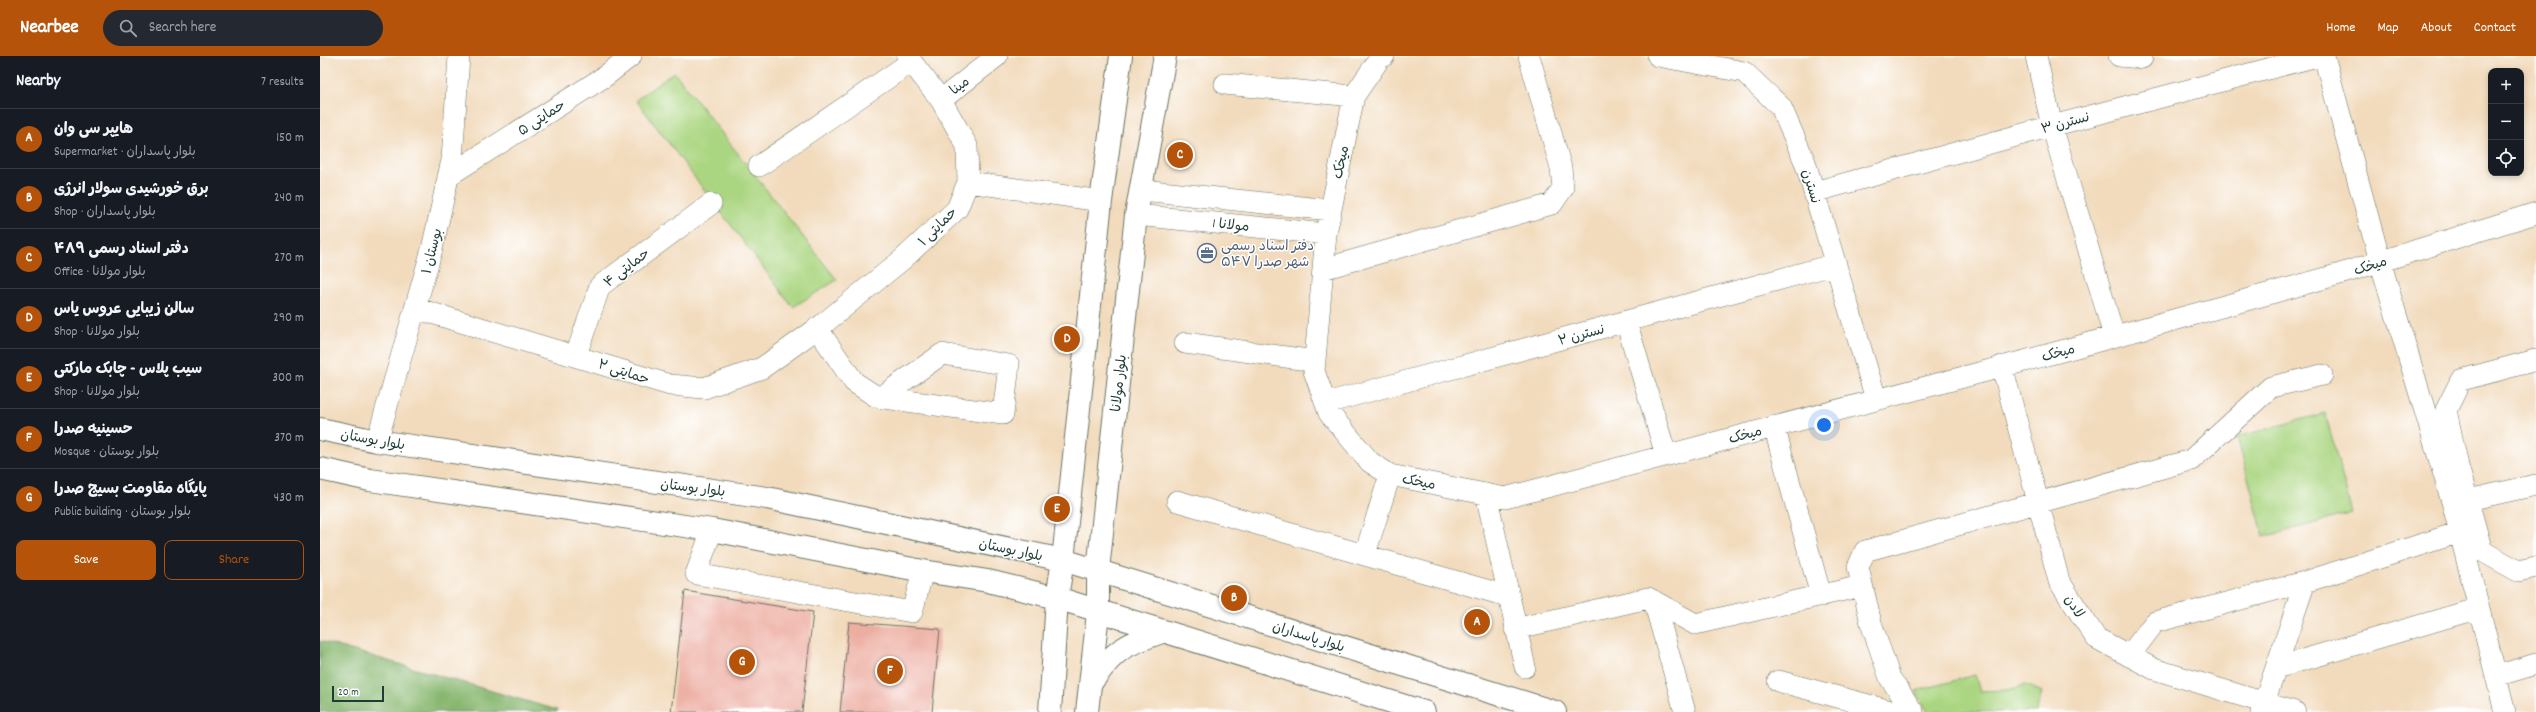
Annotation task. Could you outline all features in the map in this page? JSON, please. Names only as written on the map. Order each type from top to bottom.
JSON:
[{"type":"main road","points":[[1050,712],[1057,598],[1063,560],[1101,201],[1121,56]]},
{"type":"main road","name":"بلوار مولانا","points":[[1087,712],[1098,613],[1098,570],[1136,215],[1142,190],[1165,56]]},
{"type":"main road","name":"بلوار بوستان","points":[[320,428],[377,441],[752,495],[1063,560]]},
{"type":"main road","points":[[320,469],[370,480],[712,530],[923,571],[988,581],[1057,598],[1098,613],[1162,632],[1386,706],[1424,712]]},
{"type":"main road","name":"بلوار پاسداران","points":[[1063,560],[1555,712]]},
{"type":"main road","points":[[1091,684],[1109,658],[1125,646],[1162,632]]},
{"type":"street","name":"بوستان ۱","points":[[377,441],[432,249],[452,160],[459,56]]},
{"type":"street","name":"حمایتی ۵","points":[[448,176],[604,77],[631,56]]},
{"type":"street","name":"مینا","points":[[941,100],[997,56]]},
{"type":"street","points":[[1323,269],[1552,204],[1563,188],[1561,168],[1529,56]]},
{"type":"street","name":"نسترن","points":[[1658,56],[1744,72],[1781,107],[1805,162],[1876,399]]},
{"type":"street","points":[[2036,56],[2052,126],[2114,336]]},
{"type":"street","points":[[2119,56],[2142,58]]},
{"type":"street","name":"نسترن ۳","points":[[1814,192],[2052,126],[2317,56]]},
{"type":"street","points":[[2324,56],[2380,261],[2460,532],[2474,554],[2518,571],[2536,567]]},
{"type":"street","name":"میخک","points":[[1382,57],[1354,96],[1326,234],[1314,371],[1329,413],[1370,462],[1390,475],[1505,498],[2114,336],[2380,261],[2536,213]]},
{"type":"street","name":"حمایتی ۱","points":[[819,327],[903,259],[957,209],[968,182],[967,146],[941,100],[909,59]]},
{"type":"street","points":[[759,166],[909,59]]},
{"type":"street","points":[[1225,84],[1354,96]]},
{"type":"street","points":[[968,182],[1101,201]]},
{"type":"street","name":"مولانا 1","points":[[1142,190],[1330,210]]},
{"type":"street","name":"حمایتی ۴","points":[[576,355],[600,286],[711,204]]},
{"type":"street","name":"مولانا 1","points":[[1136,215],[1326,234]]},
{"type":"street","name":"نسترن ۲","points":[[1326,404],[1836,264]]},
{"type":"street","name":"حمایتی ۲","points":[[416,308],[576,355],[670,385],[704,388],[762,368],[819,327]]},
{"type":"street","points":[[1626,321],[1666,455]]},
{"type":"street","points":[[819,327],[854,382],[877,397],[1003,414],[1009,365],[942,354],[881,397]]},
{"type":"street","points":[[1184,343],[1315,361]]},
{"type":"street","points":[[2505,712],[2479,608],[2468,500],[2446,410],[2461,380],[2536,360]]},
{"type":"street","name":"لادن","points":[[2002,366],[2059,581],[2096,638],[2154,669],[2263,707],[2295,712]]},
{"type":"street","points":[[1913,712],[1890,678],[1872,623],[1858,567],[1865,551],[2191,460],[2271,387],[2322,374]]},
{"type":"street","points":[[2423,406],[2452,398]]},
{"type":"street","points":[[1774,426],[1821,596]]},
{"type":"street","points":[[1365,554],[1390,475]]},
{"type":"street","points":[[2468,500],[2536,485]]},
{"type":"street","points":[[1486,494],[1507,596],[1525,667]]},
{"type":"street","points":[[1178,501],[1507,596]]},
{"type":"street","points":[[712,530],[696,574],[912,612],[923,571]]},
{"type":"street","points":[[2129,656],[2155,622],[2305,582],[2460,532]]},
{"type":"street","points":[[2263,707],[2305,582]]},
{"type":"street","points":[[1515,629],[1648,598],[1695,624],[1862,586]]},
{"type":"street","points":[[1654,601],[1685,712]]},
{"type":"street","points":[[2276,668],[2479,608]]},
{"type":"street","points":[[2496,676],[2536,664]]},
{"type":"street","points":[[1778,681],[1894,712]]},
{"type":"green space","points":[[674,72],[837,280],[793,307],[636,100]]},
{"type":"green space","points":[[2325,413],[2352,513],[2264,537],[2237,437]]},
{"type":"green space","points":[[320,641],[557,710],[557,712],[320,712]]},
{"type":"green space","points":[[1975,675],[1980,691],[2007,690],[2026,685],[2042,692],[2036,712],[1928,712],[1916,691]]},
{"type":"building","points":[[685,591],[813,612],[802,712],[671,712]]},
{"type":"building","points":[[849,622],[940,629],[932,712],[840,712]]},
{"type":"place","name":"دفتر اسناد رسمی ۴۸۹","points":[[1180,155]]},
{"type":"place","name":"دفتر اسناد رسمی ۵۴۷ شهر صدرا","points":[[1207,253]]},
{"type":"place","name":"سالن زیبایی عروس یاس","points":[[1067,339]]},
{"type":"place","name":"سیب پلاس - چابک مارکتی","points":[[1057,509]]},
{"type":"place","name":"برق خورشیدی سولار انرژی","points":[[1234,598]]},
{"type":"place","name":"هایپر سی وان","points":[[1477,622]]},
{"type":"place","name":"پایگاه مقاومت بسیج صدرا","points":[[742,662]]},
{"type":"place","name":"حسینیه صدرا","points":[[890,671]]}]
